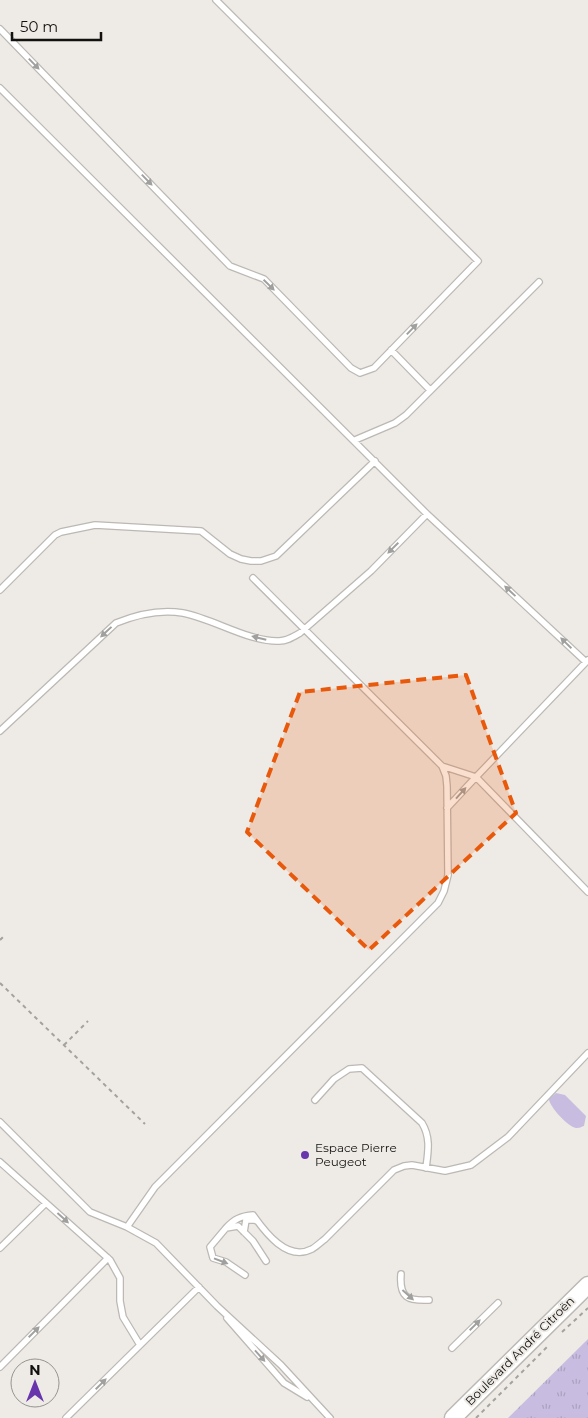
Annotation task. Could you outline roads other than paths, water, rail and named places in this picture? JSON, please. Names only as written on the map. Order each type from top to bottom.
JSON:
[{"type":"main road","name":"Boulevard André Citroën","points":[[453,1418],[588,1285]]},
{"type":"lane","points":[[0,29],[230,266],[264,279],[351,368],[360,373],[374,368],[478,261],[216,0]]},
{"type":"lane","points":[[0,88],[355,440],[427,514],[587,661],[447,808]]},
{"type":"lane","points":[[355,440],[395,423],[406,414],[539,282]]},
{"type":"lane","points":[[392,350],[430,390]]},
{"type":"lane","points":[[0,590],[55,535],[95,525],[201,531],[230,554],[241,559],[262,561],[276,556],[376,461]]},
{"type":"lane","points":[[0,731],[116,622],[130,617],[146,613],[183,613],[263,639],[279,641],[291,638],[371,571],[427,514]]},
{"type":"lane","points":[[253,578],[442,766],[476,777],[588,892]]},
{"type":"lane","points":[[127,1227],[155,1187],[438,903],[444,891],[448,875],[447,786],[442,766]]},
{"type":"lane","points":[[245,1275],[226,1262],[213,1258],[211,1254],[210,1247],[232,1221],[242,1216],[252,1215],[272,1239],[283,1247],[296,1251],[312,1249],[325,1239],[394,1170],[404,1166],[412,1166],[445,1171],[471,1165],[487,1154],[508,1137],[588,1053]]},
{"type":"lane","points":[[315,1100],[341,1074],[349,1069],[362,1068],[422,1123],[428,1132],[426,1168]]},
{"type":"lane","points":[[0,1122],[90,1212],[127,1227],[156,1243],[217,1306],[281,1366],[330,1418]]},
{"type":"lane","points":[[0,1162],[108,1258],[120,1278],[120,1300],[123,1317],[140,1345]]},
{"type":"lane","points":[[0,1248],[46,1202]]},
{"type":"lane","points":[[244,1232],[246,1220],[254,1220],[258,1223]]},
{"type":"lane","points":[[226,1228],[238,1226],[266,1260]]},
{"type":"lane","points":[[0,1367],[108,1258]]},
{"type":"lane","points":[[401,1274],[400,1287],[405,1295],[414,1300],[429,1300]]},
{"type":"lane","points":[[66,1418],[199,1287]]},
{"type":"lane","points":[[452,1348],[498,1302]]},
{"type":"lane","points":[[217,1306],[284,1383],[313,1401]]},
{"type":"place","name":"Espace Pierre Peugeot","points":[[305,1155]]}]
